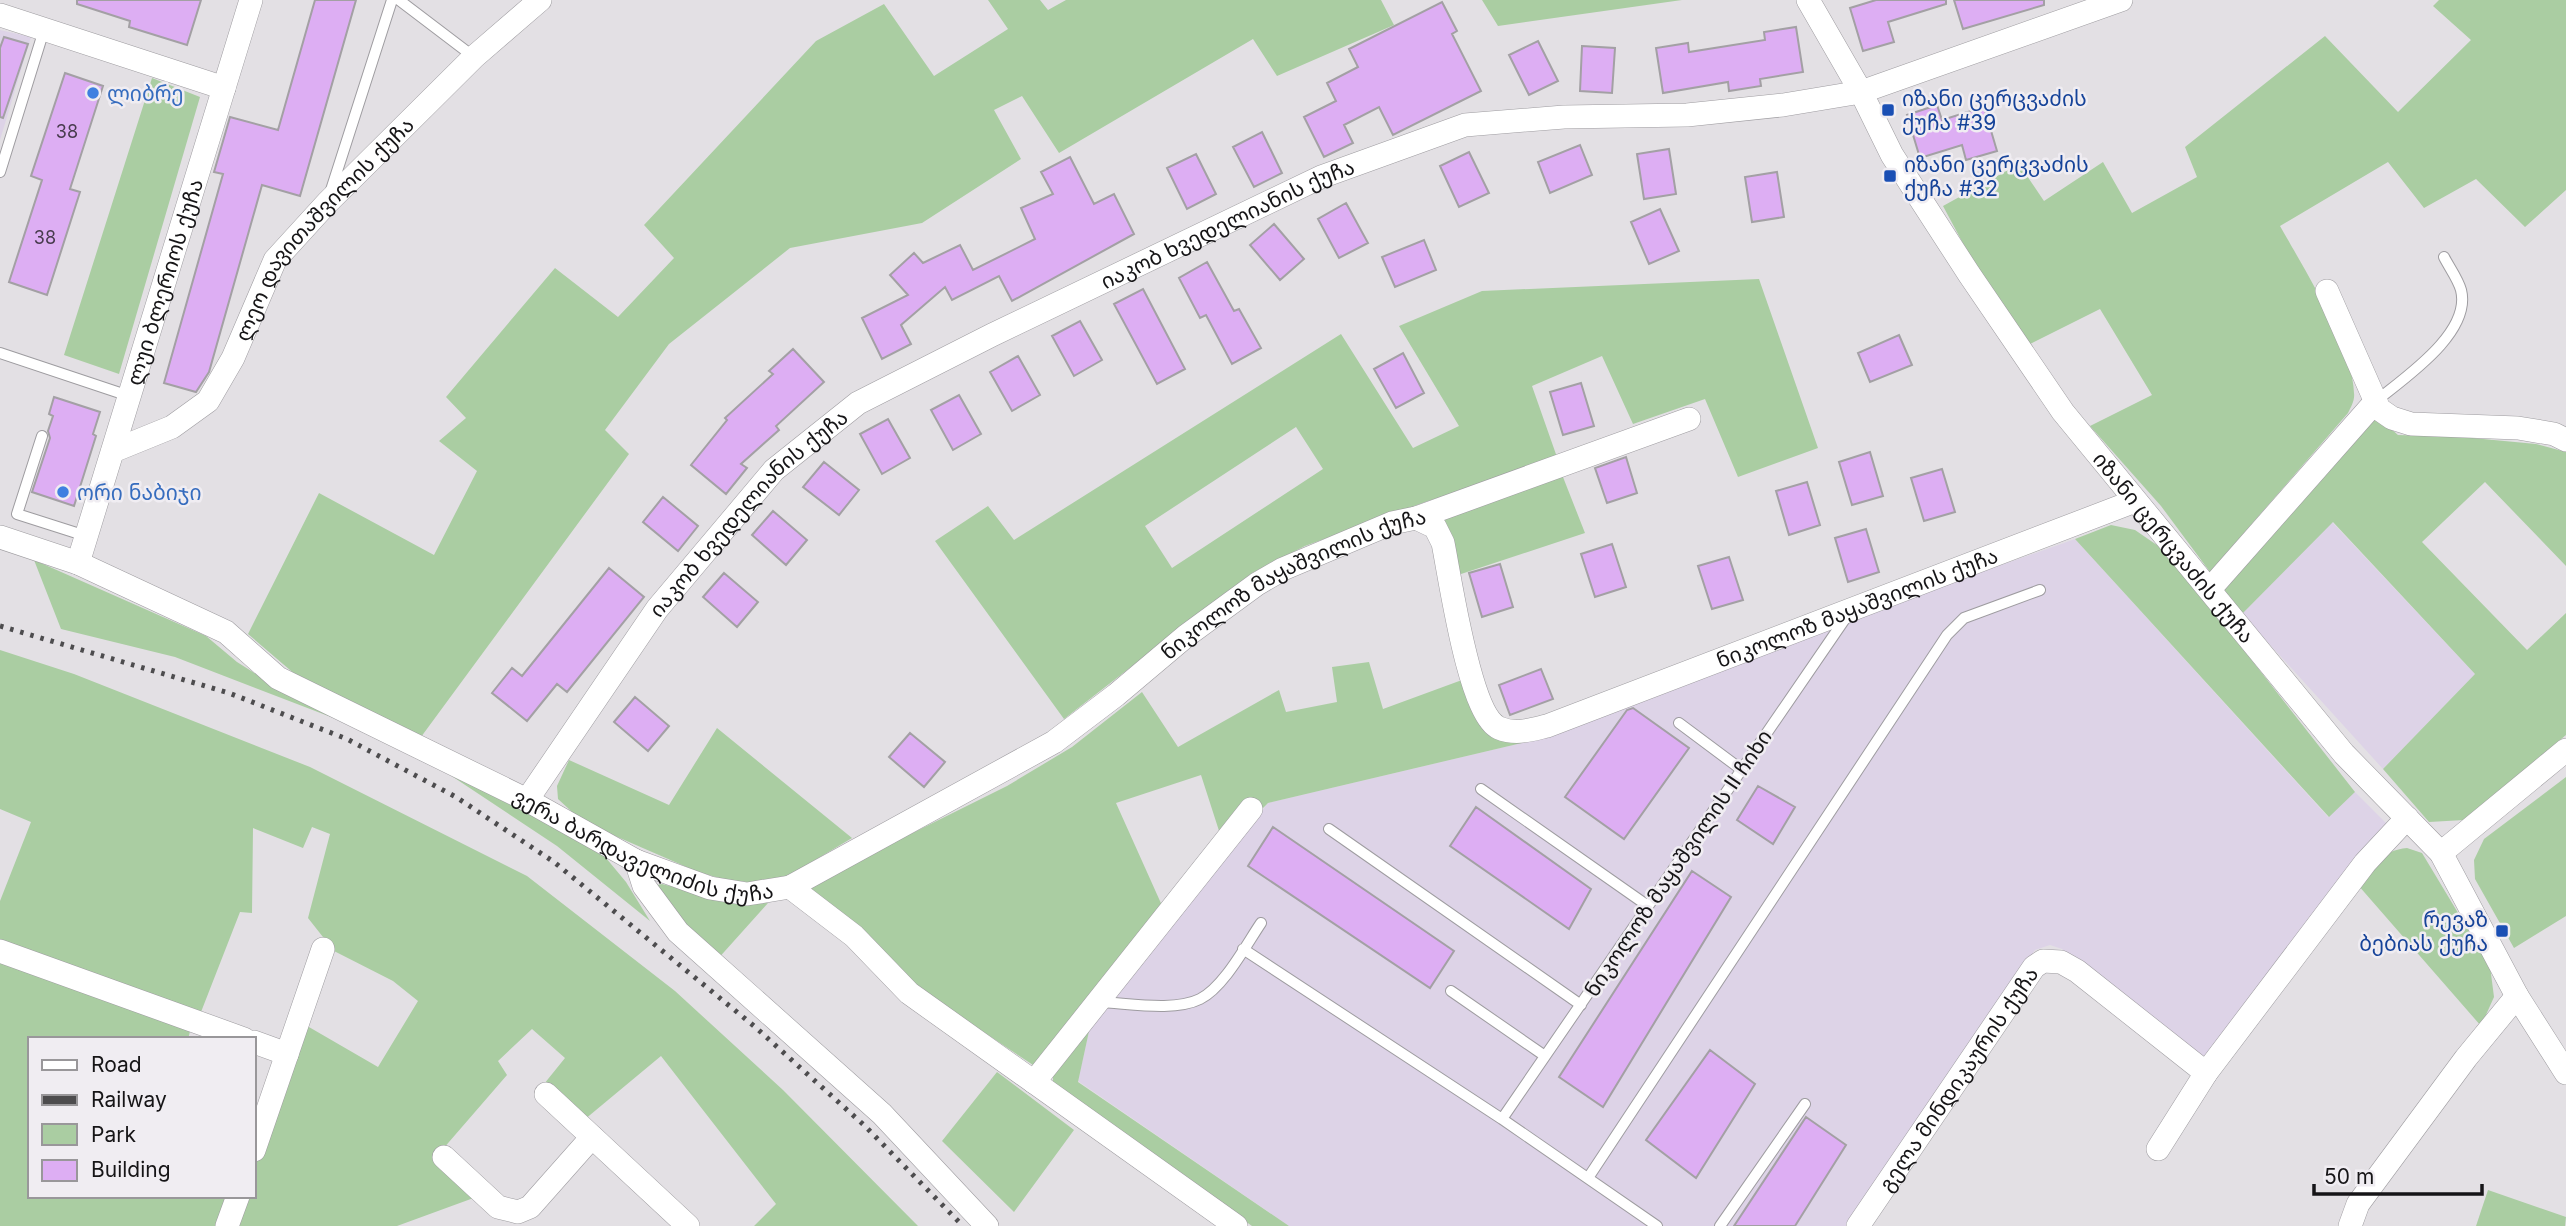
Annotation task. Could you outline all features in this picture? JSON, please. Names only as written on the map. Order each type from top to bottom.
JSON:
[{"type":"street","name":"ლუი ბლერიოს ქუჩა","points":[[78,563],[251,0]]},
{"type":"street","name":"ლეო დავითაშვილის ქუჩა","points":[[113,451],[172,427],[208,401],[233,358],[275,260],[327,203],[474,57],[540,0]]},
{"type":"street","name":"იზანი ცერცვაძის ქუჩა","points":[[1808,0],[1861,92],[1892,155],[2063,412],[2344,754],[2441,853],[2517,996],[2566,1073]]},
{"type":"street","name":"იაკობ ხვედელიანის ქუჩა","points":[[527,800],[657,609],[774,470],[858,403],[992,335],[1321,177],[1465,125],[1564,117],[1687,115],[1783,105],[1861,92],[2121,0]]},
{"type":"street","points":[[0,15],[224,88]]},
{"type":"street","points":[[2327,291],[2379,409],[2392,418],[2411,424],[2518,428],[2554,434],[2566,440]]},
{"type":"street","points":[[2210,589],[2376,401]]},
{"type":"street","points":[[1416,518],[1689,419]]},
{"type":"street","name":"ნიკოლოზ მაყაშვილის ქუჩა","points":[[790,887],[1054,742],[1116,695],[1186,636],[1256,584],[1283,569],[1392,523],[1416,518],[1435,527],[1443,543],[1467,664],[1483,710],[1496,727],[1517,733],[1547,726],[2135,501]]},
{"type":"street","name":"ვერა ბარდაველიძის ქუჩა","points":[[0,537],[78,563],[226,632],[278,678],[527,800],[636,861],[710,888],[747,894],[790,887],[855,936],[909,993],[1236,1226]]},
{"type":"street","points":[[2441,853],[2566,750]]},
{"type":"street","points":[[1034,1082],[1251,809]]},
{"type":"street","points":[[2158,1149],[2206,1073],[2365,863],[2407,818]]},
{"type":"street","points":[[636,861],[644,886],[678,932],[882,1114],[987,1226]]},
{"type":"street","points":[[256,1144],[323,949]]},
{"type":"street","points":[[0,951],[238,1037]]},
{"type":"street","name":"გელა მინდიკაურის ქუჩა","points":[[1858,1226],[2034,967],[2043,961],[2061,962],[2077,971],[2206,1073]]},
{"type":"street","points":[[2350,1226],[2358,1204],[2466,1059],[2517,996]]},
{"type":"street","points":[[256,1043],[287,1054]]},
{"type":"street","points":[[546,1094],[688,1226]]},
{"type":"street","points":[[498,1207],[518,1212],[530,1207],[592,1137]]},
{"type":"street","points":[[444,1157],[517,1226]]},
{"type":"street","points":[[227,1226],[236,1198]]},
{"type":"lane","points":[[327,203],[392,0]]},
{"type":"lane","points":[[399,0],[474,57]]},
{"type":"lane","points":[[0,172],[44,30]]},
{"type":"lane","points":[[2376,401],[2439,348],[2462,308],[2461,290],[2444,257]]},
{"type":"lane","points":[[0,353],[129,396]]},
{"type":"lane","points":[[42,436],[17,514],[86,536]]},
{"type":"lane","points":[[1588,1178],[1947,635],[1964,618],[2040,590]]},
{"type":"lane","name":"ნიკოლოზ მაყაშვილის II ჩიხი","points":[[1502,1119],[1853,607]]},
{"type":"lane","points":[[1679,723],[1742,770]]},
{"type":"lane","points":[[1480,789],[1648,906]]},
{"type":"lane","points":[[1329,829],[1581,1005]]},
{"type":"lane","points":[[1098,1002],[1176,1006],[1201,999],[1220,983],[1261,923]]},
{"type":"lane","points":[[1243,949],[1502,1119],[1657,1226]]},
{"type":"lane","points":[[1451,991],[1545,1056]]},
{"type":"lane","points":[[1720,1226],[1805,1104]]},
{"type":"shaded area","points":[[0,30],[31,37],[0,140]]},
{"type":"shaded area","points":[[2332,522],[2475,674],[2383,769],[2242,614]]},
{"type":"shaded area","points":[[2075,539],[2328,817],[2355,792],[2386,823],[2387,834],[2214,1054],[2197,1059],[2062,949],[2050,945],[2035,950],[1849,1226],[1289,1226],[1078,1081],[1091,1022],[1268,803],[1530,741],[1896,602]]},
{"type":"green space","points":[[988,0],[1040,0],[1048,10],[1066,0],[1381,0],[1394,25],[1277,76],[1253,39],[1059,153],[1022,96],[994,110],[1021,159],[922,223],[790,248],[669,344],[605,430],[629,454],[421,737],[297,676],[248,634],[319,493],[434,555],[477,471],[439,441],[466,418],[446,397],[555,268],[618,317],[674,258],[644,225],[816,41],[884,4],[934,76],[1008,29]]},
{"type":"green space","points":[[1482,0],[1682,0],[1498,26]]},
{"type":"green space","points":[[2439,0],[2566,0],[2566,190],[2525,227],[2476,179],[2424,208],[2388,162],[2280,226],[2314,285],[2336,331],[2352,374],[2354,398],[2348,413],[2210,572],[2161,506],[2090,426],[2152,395],[2100,309],[2028,345],[1980,275],[1943,206],[2019,164],[2044,201],[2103,162],[2132,213],[2197,177],[2185,147],[2325,36],[2398,112],[2471,40],[2433,6]]},
{"type":"green space","points":[[152,78],[200,97],[119,374],[64,355]]},
{"type":"green space","points":[[1759,279],[1818,448],[1738,477],[1705,399],[1633,424],[1602,356],[1532,386],[1558,460],[1428,501],[1305,546],[1252,573],[1064,719],[935,541],[988,506],[1014,540],[1341,334],[1413,448],[1459,426],[1399,326],[1482,291]],"holes":[[[1296,427],[1323,469],[1172,568],[1145,526]]]},
{"type":"green space","points":[[2375,415],[2398,435],[2462,437],[2536,444],[2566,452],[2566,566],[2485,482],[2422,542],[2527,650],[2566,613],[2566,735],[2464,820],[2429,822],[2383,769],[2475,674],[2333,522],[2242,614],[2221,591]]},
{"type":"green space","points":[[1561,472],[1585,533],[1458,575],[1443,516]]},
{"type":"green space","points":[[2111,525],[2135,530],[2167,552],[2355,792],[2329,817],[2075,539]]},
{"type":"green space","points":[[34,560],[206,636],[237,662],[272,684],[357,727],[175,657],[61,629]]},
{"type":"green space","points":[[0,650],[74,674],[310,767],[527,876],[675,991],[783,1090],[918,1226],[754,1226],[776,1204],[661,1056],[584,1120],[544,1084],[565,1058],[532,1029],[498,1061],[507,1075],[436,1157],[479,1196],[397,1226],[232,1226],[241,1198],[256,1198],[256,1158],[302,1023],[378,1067],[418,1001],[393,981],[334,951],[308,918],[330,834],[312,827],[303,848],[253,828],[252,913],[240,912],[201,1012],[0,941],[0,901],[31,822],[0,809]]},
{"type":"green space","points":[[1369,662],[1383,709],[1462,680],[1530,741],[1268,803],[1221,837],[1201,775],[1116,803],[1164,910],[1033,1065],[913,985],[811,890],[816,881],[1007,786],[1072,747],[1142,692],[1178,747],[1279,690],[1286,712],[1337,702],[1332,667]]},
{"type":"green space","points":[[717,728],[852,838],[790,875],[754,883],[723,879],[698,872],[583,822],[558,799],[557,786],[569,760],[669,805]]},
{"type":"green space","points":[[438,767],[579,834],[606,858],[626,882],[650,921],[557,846]]},
{"type":"green space","points":[[2566,777],[2566,916],[2514,948],[2475,879],[2474,860],[2484,839]]},
{"type":"green space","points":[[2407,848],[2422,853],[2490,966],[2494,997],[2481,1026],[2358,885],[2373,865],[2384,856]]},
{"type":"green space","points":[[657,885],[742,904],[768,903],[716,961],[681,930]]},
{"type":"green space","points":[[0,959],[191,1028],[189,1037],[28,1037],[28,1198],[230,1198],[221,1226],[0,1226]]},
{"type":"green space","points":[[1091,1022],[1078,1082],[1289,1226],[1252,1226],[1053,1082],[1053,1070]]},
{"type":"green space","points":[[997,1072],[1074,1130],[1014,1212],[942,1141]]},
{"type":"green space","points":[[2488,1190],[2566,1217],[2565,1226],[2476,1226]]},
{"type":"building","points":[[77,0],[201,0],[187,45],[129,27],[130,21],[77,4]]},
{"type":"building","points":[[315,0],[356,0],[300,196],[262,185],[209,372],[196,392],[164,383],[223,174],[214,172],[230,117],[278,130]]},
{"type":"building","points":[[1876,0],[1946,0],[1946,4],[1888,22],[1894,42],[1863,51],[1850,8]]},
{"type":"building","points":[[1954,0],[2044,0],[2044,5],[1963,29]]},
{"type":"building","points":[[1442,2],[1457,31],[1452,34],[1481,91],[1393,135],[1379,107],[1344,125],[1353,143],[1324,157],[1304,117],[1336,101],[1327,83],[1358,67],[1349,49]]},
{"type":"building","points":[[1796,27],[1803,72],[1760,79],[1761,86],[1729,91],[1728,82],[1663,93],[1656,48],[1688,43],[1689,52],[1765,40],[1764,32]]},
{"type":"building","points":[[4,37],[28,44],[3,118],[0,117],[0,48]]},
{"type":"building","points":[[1538,41],[1558,81],[1529,95],[1509,55]]},
{"type":"building","points":[[1582,46],[1615,48],[1612,93],[1580,91]]},
{"type":"building","points":[[65,73],[103,86],[70,189],[80,192],[47,295],[9,282],[42,180],[31,176]]},
{"type":"building","points":[[1937,105],[1942,120],[1984,107],[1997,151],[1966,160],[1962,145],[1920,158],[1907,115]]},
{"type":"building","points":[[1262,132],[1282,173],[1254,187],[1233,147]]},
{"type":"building","points":[[1580,145],[1592,175],[1550,193],[1538,162]]},
{"type":"building","points":[[1669,149],[1676,194],[1644,199],[1637,154]]},
{"type":"building","points":[[1469,152],[1489,193],[1459,207],[1440,166]]},
{"type":"building","points":[[1196,154],[1216,194],[1187,209],[1167,168]]},
{"type":"building","points":[[1070,157],[1094,204],[1114,194],[1134,234],[1012,301],[999,276],[952,300],[945,287],[901,325],[911,344],[882,359],[862,318],[908,295],[890,275],[914,253],[923,263],[960,245],[973,270],[1035,239],[1021,208],[1053,194],[1041,172]]},
{"type":"building","points":[[1777,172],[1784,217],[1752,222],[1745,177]]},
{"type":"building","points":[[1346,203],[1368,243],[1339,258],[1318,219]]},
{"type":"building","points":[[1660,209],[1679,251],[1649,264],[1631,222]]},
{"type":"building","points":[[1274,224],[1304,259],[1280,280],[1250,245]]},
{"type":"building","points":[[1424,240],[1436,270],[1395,287],[1382,257]]},
{"type":"building","points":[[1207,262],[1234,311],[1239,309],[1261,348],[1232,364],[1206,315],[1200,318],[1179,278]]},
{"type":"building","points":[[1143,289],[1185,369],[1157,384],[1114,304]]},
{"type":"building","points":[[1080,321],[1102,360],[1074,376],[1052,336]]},
{"type":"building","points":[[1899,335],[1912,365],[1870,382],[1858,353]]},
{"type":"building","points":[[793,349],[824,382],[776,426],[779,430],[741,464],[747,468],[726,494],[691,465],[727,420],[725,418],[773,374],[769,371]]},
{"type":"building","points":[[1403,353],[1424,393],[1396,408],[1374,369]]},
{"type":"building","points":[[1018,356],[1040,395],[1012,411],[990,372]]},
{"type":"building","points":[[1581,383],[1594,426],[1563,435],[1550,392]]},
{"type":"building","points":[[959,395],[981,434],[953,450],[931,410]]},
{"type":"building","points":[[54,397],[100,412],[93,434],[96,436],[74,506],[32,492],[50,438],[48,431],[53,416],[49,414]]},
{"type":"building","points":[[888,419],[910,458],[882,474],[860,434]]},
{"type":"building","points":[[1870,452],[1883,496],[1852,505],[1839,462]]},
{"type":"building","points":[[1626,457],[1637,493],[1607,503],[1595,468]]},
{"type":"building","points":[[824,462],[859,490],[839,515],[803,487]]},
{"type":"building","points":[[1942,469],[1955,512],[1924,521],[1911,478]]},
{"type":"building","points":[[1807,482],[1820,525],[1789,535],[1776,491]]},
{"type":"building","points":[[663,497],[698,526],[678,551],[643,522]]},
{"type":"building","points":[[773,511],[807,540],[786,565],[752,535]]},
{"type":"building","points":[[1866,529],[1879,572],[1848,582],[1835,538]]},
{"type":"building","points":[[1612,544],[1626,587],[1595,597],[1581,554]]},
{"type":"building","points":[[1729,557],[1743,600],[1712,609],[1698,566]]},
{"type":"building","points":[[1500,564],[1513,607],[1482,617],[1469,573]]},
{"type":"building","points":[[609,568],[644,597],[567,692],[557,684],[527,721],[492,693],[512,668],[522,676]]},
{"type":"building","points":[[724,573],[758,602],[737,627],[703,597]]},
{"type":"building","points":[[1541,669],[1553,699],[1510,715],[1499,685]]},
{"type":"building","points":[[635,697],[669,726],[648,751],[614,722]]},
{"type":"building","points":[[1633,708],[1689,748],[1624,839],[1565,797],[1627,710]]},
{"type":"building","points":[[910,733],[945,762],[924,787],[889,757]]},
{"type":"building","points":[[1758,786],[1795,807],[1773,844],[1737,820]]},
{"type":"building","points":[[1476,807],[1591,889],[1569,929],[1450,846]]},
{"type":"building","points":[[1273,827],[1454,951],[1430,988],[1248,866]]},
{"type":"building","points":[[1692,871],[1731,897],[1603,1107],[1559,1077]]},
{"type":"building","points":[[1710,1050],[1755,1084],[1696,1178],[1646,1140]]},
{"type":"building","points":[[1806,1117],[1846,1145],[1795,1226],[1734,1226]]},
{"type":"railway","points":[[0,626],[229,693],[347,739],[456,797],[554,862],[754,1026],[865,1126],[963,1226]]},
{"type":"place","name":"ლიბრე","points":[[93,93]]},
{"type":"place","name":"იზანი ცერცვაძის ქუჩა #39","points":[[1888,110]]},
{"type":"place","name":"იზანი ცერცვაძის ქუჩა #32","points":[[1890,176]]},
{"type":"place","name":"ორი ნაბიჯი","points":[[63,492]]},
{"type":"place","name":"რევაზ ბებიას ქუჩა","points":[[2502,931]]}]
